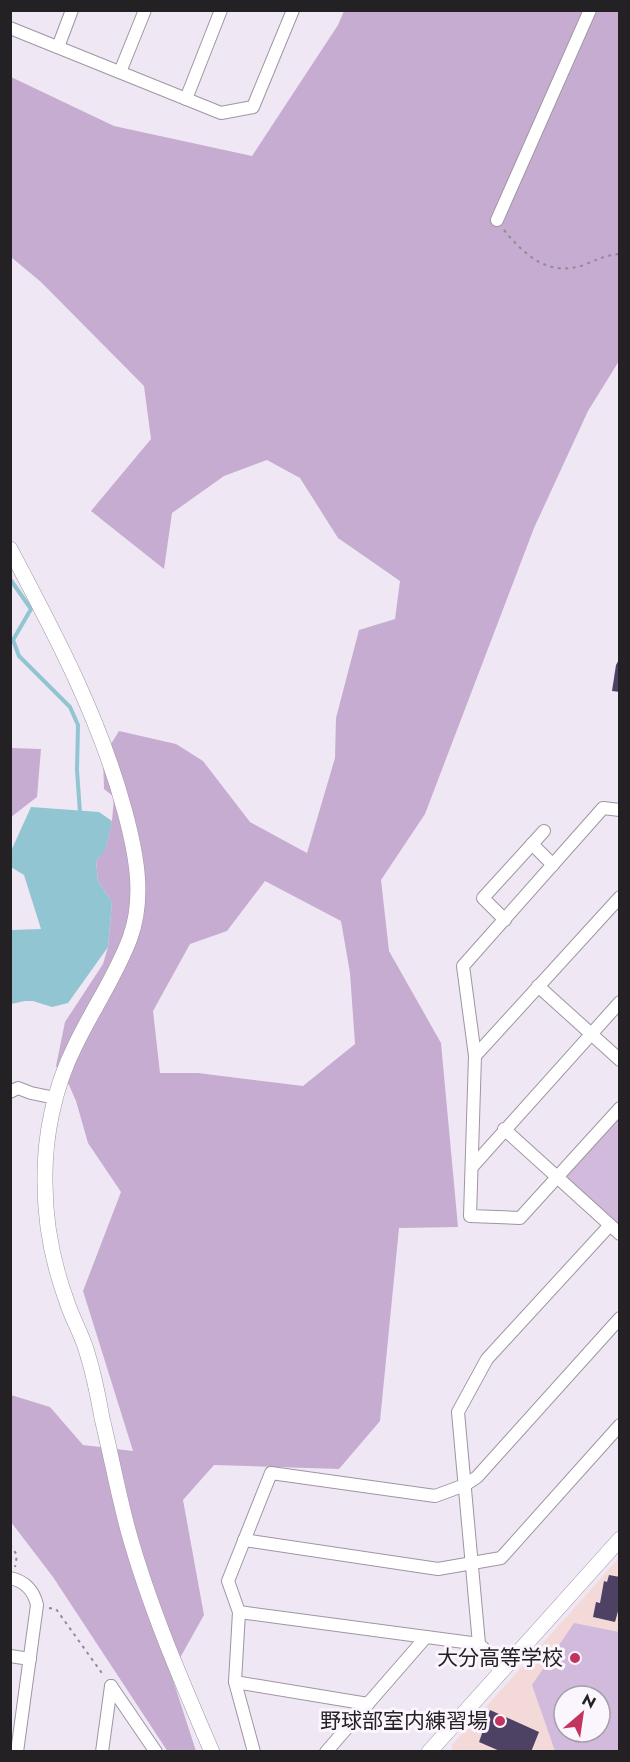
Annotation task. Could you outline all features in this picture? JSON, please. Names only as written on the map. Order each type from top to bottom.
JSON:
[{"type":"street","points":[[58,47],[72,10]]},
{"type":"street","points":[[120,72],[145,10]]},
{"type":"street","points":[[186,99],[221,10]]},
{"type":"street","points":[[10,28],[221,113],[253,107],[293,10]]},
{"type":"street","points":[[497,220],[590,10]]},
{"type":"street","points":[[10,549],[67,658],[101,735],[124,808],[138,872],[138,893],[131,935],[74,1048],[55,1098],[46,1153],[47,1217],[55,1264],[66,1302],[86,1349],[136,1555],[187,1693],[212,1752]]},
{"type":"street","points":[[620,810],[603,808],[463,966],[475,1056],[470,1216],[520,1218],[620,1108]]},
{"type":"street","points":[[505,920],[483,898],[544,831]]},
{"type":"street","points":[[532,844],[554,865]]},
{"type":"street","points":[[475,1056],[620,897]]},
{"type":"street","points":[[538,986],[620,1060]]},
{"type":"street","points":[[472,1167],[620,1002]]},
{"type":"street","points":[[10,1092],[18,1088],[55,1098]]},
{"type":"street","points":[[504,1130],[620,1234]]},
{"type":"street","points":[[479,1644],[458,1413],[487,1359],[609,1225]]},
{"type":"street","points":[[254,1752],[235,1682],[239,1611],[228,1581],[272,1473],[435,1496],[465,1485],[477,1477],[618,1323]]},
{"type":"street","points":[[244,1540],[438,1569],[501,1558],[620,1425]]},
{"type":"street","points":[[436,1749],[504,1668],[620,1539]]},
{"type":"street","points":[[12,1579],[28,1587],[37,1605],[30,1659],[15,1730],[17,1752]]},
{"type":"street","points":[[239,1611],[479,1644],[504,1668]]},
{"type":"street","points":[[326,1752],[426,1637]]},
{"type":"street","points":[[10,1656],[30,1659]]},
{"type":"street","points":[[235,1682],[368,1704]]},
{"type":"street","points":[[102,1752],[111,1686]]},
{"type":"street","points":[[111,1686],[156,1752]]},
{"type":"path","points":[[497,220],[524,251],[541,263],[554,268],[570,269],[605,256],[620,254]]},
{"type":"path","points":[[10,1545],[17,1555],[12,1579]]},
{"type":"path","points":[[37,1605],[56,1609],[111,1686]]},
{"type":"shaded area","points":[[344,11],[619,11],[619,361],[588,411],[534,528],[425,814],[381,880],[389,951],[441,1043],[458,1227],[399,1228],[380,1421],[339,1469],[214,1465],[183,1500],[204,1615],[171,1674],[196,1751],[168,1752],[53,1577],[11,1522],[11,1395],[50,1407],[83,1445],[133,1451],[83,1291],[121,1192],[88,1143],[76,1101],[69,1085],[56,1066],[65,1022],[103,964],[108,947],[112,902],[98,881],[96,861],[106,847],[112,821],[114,797],[104,789],[103,757],[119,731],[176,744],[203,761],[250,822],[307,853],[335,758],[336,718],[359,630],[395,619],[400,581],[338,538],[300,478],[267,460],[224,476],[172,513],[164,569],[91,511],[151,439],[144,386],[41,282],[11,257],[11,77],[114,126],[252,156],[338,25]],"holes":[[[265,881],[341,921],[350,973],[355,1044],[303,1086],[198,1073],[160,1073],[153,1011],[190,944],[227,931]]]},
{"type":"shaded area","points":[[11,748],[41,749],[37,797],[11,817]]},
{"type":"shaded area","points":[[619,1115],[619,1226],[568,1180],[567,1174]]},
{"type":"shaded area","name":"大分高等学校","points":[[619,1558],[619,1751],[452,1751],[452,1745]]},
{"type":"shaded area","points":[[574,1623],[619,1632],[619,1751],[555,1751],[553,1744],[612,1744],[612,1684],[552,1684],[552,1742],[532,1685]]},
{"type":"water","points":[[31,807],[99,812],[112,821],[106,848],[96,861],[98,881],[112,902],[108,947],[68,1003],[52,1007],[33,1001],[11,1004],[11,930],[41,929],[24,875],[11,867],[11,851]]},
{"type":"building","points":[[620,658],[620,692],[612,691],[616,665]]},
{"type":"building","points":[[609,1575],[620,1577],[620,1604],[615,1622],[593,1617],[596,1602],[600,1603],[604,1581],[607,1582]]},
{"type":"building","name":"野球部室内練習場","points":[[490,1710],[539,1732],[531,1752],[502,1752],[479,1742]]},
{"type":"waterway","points":[[10,579],[31,609],[13,640],[19,656],[70,707],[78,725],[77,770],[80,813]]},
{"type":"place","name":"大分高等学校","points":[[575,1658]]},
{"type":"place","name":"野球部室内練習場","points":[[500,1721]]}]
